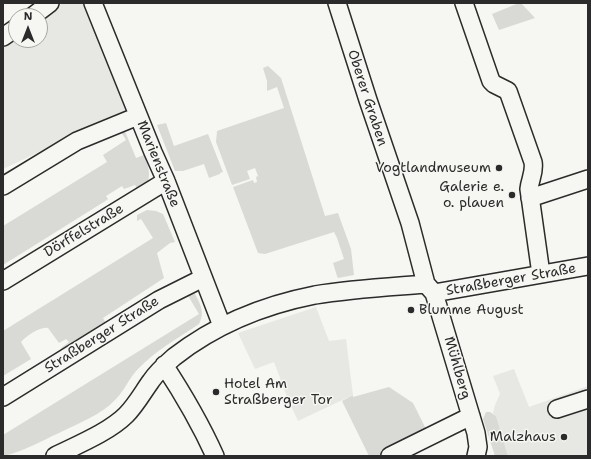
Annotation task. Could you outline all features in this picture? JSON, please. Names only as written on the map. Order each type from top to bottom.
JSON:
[{"type":"street","name":"Marienstraße","points":[[93,3],[138,116],[166,181],[222,326]]},
{"type":"street","name":"Oberer Graben","points":[[337,3],[370,107],[410,222],[430,288]]},
{"type":"street","points":[[464,3],[491,80],[494,84],[508,91],[533,162],[534,168],[530,183],[530,198],[540,274]]},
{"type":"street","points":[[3,186],[77,141],[138,116]]},
{"type":"street","points":[[530,198],[588,179]]},
{"type":"street","name":"Dörffelstraße","points":[[3,281],[166,181]]},
{"type":"street","name":"Straßberger Straße","points":[[55,456],[113,425],[129,411],[164,365],[206,335],[222,326],[295,300],[316,295],[377,288],[430,288],[570,270],[588,266]]},
{"type":"street","name":"Straßberger Straße","points":[[3,396],[159,300],[203,278]]},
{"type":"street","name":"Mühlberg","points":[[430,288],[476,433],[478,447],[476,456]]},
{"type":"street","points":[[164,365],[176,382],[215,456]]},
{"type":"street","points":[[557,409],[588,399]]},
{"type":"street","points":[[390,456],[471,416]]},
{"type":"shaded area","points":[[63,3],[85,3],[131,118],[75,135],[3,169],[3,46],[8,43],[8,48],[48,48],[48,14]]},
{"type":"shaded area","points":[[521,3],[535,18],[499,30],[492,14]]},
{"type":"shaded area","points":[[268,66],[281,78],[325,216],[338,213],[351,249],[354,275],[338,278],[337,276],[333,263],[344,259],[334,232],[265,254],[258,253],[233,187],[253,180],[254,183],[257,182],[256,177],[258,176],[255,168],[247,171],[250,179],[232,185],[216,142],[217,131],[284,108],[277,87],[267,91],[267,81],[263,68]]},
{"type":"shaded area","points":[[166,123],[174,146],[208,134],[223,172],[209,178],[204,164],[183,171],[175,171],[157,125]]},
{"type":"shaded area","points":[[118,127],[124,129],[136,158],[144,155],[149,170],[147,185],[139,192],[135,185],[124,189],[122,186],[106,196],[108,199],[107,200],[3,265],[3,226],[107,162],[103,155],[126,140]]},
{"type":"shaded area","points":[[147,210],[156,211],[163,214],[175,242],[170,243],[157,253],[164,278],[103,318],[109,328],[65,355],[61,348],[69,342],[66,339],[59,343],[48,328],[42,328],[34,332],[21,342],[31,359],[3,376],[3,331],[153,238],[141,219],[137,221],[137,215]]},
{"type":"shaded area","points":[[193,290],[202,311],[199,324],[167,345],[145,362],[110,405],[82,422],[25,449],[3,456],[3,435],[199,314],[187,294]]},
{"type":"shaded area","points":[[316,307],[329,341],[346,339],[353,395],[298,421],[274,362],[255,369],[238,333]]},
{"type":"shaded area","points":[[514,369],[529,407],[588,386],[588,456],[508,456],[496,416],[493,413],[500,394],[493,376]]},
{"type":"shaded area","points":[[389,387],[413,403],[427,431],[377,456],[369,456],[342,401],[353,395],[353,397]]},
{"type":"shaded area","points":[[486,412],[490,412],[496,416],[508,456],[495,456],[483,419]]},
{"type":"place","name":"Vogtlandmuseum","points":[[499,168]]},
{"type":"place","name":"Galerie e. o. plauen","points":[[512,195]]},
{"type":"place","name":"Blumme August","points":[[411,310]]},
{"type":"place","name":"Hotel Am Straßberger Tor","points":[[216,392]]},
{"type":"place","name":"Malzhaus","points":[[564,437]]}]
